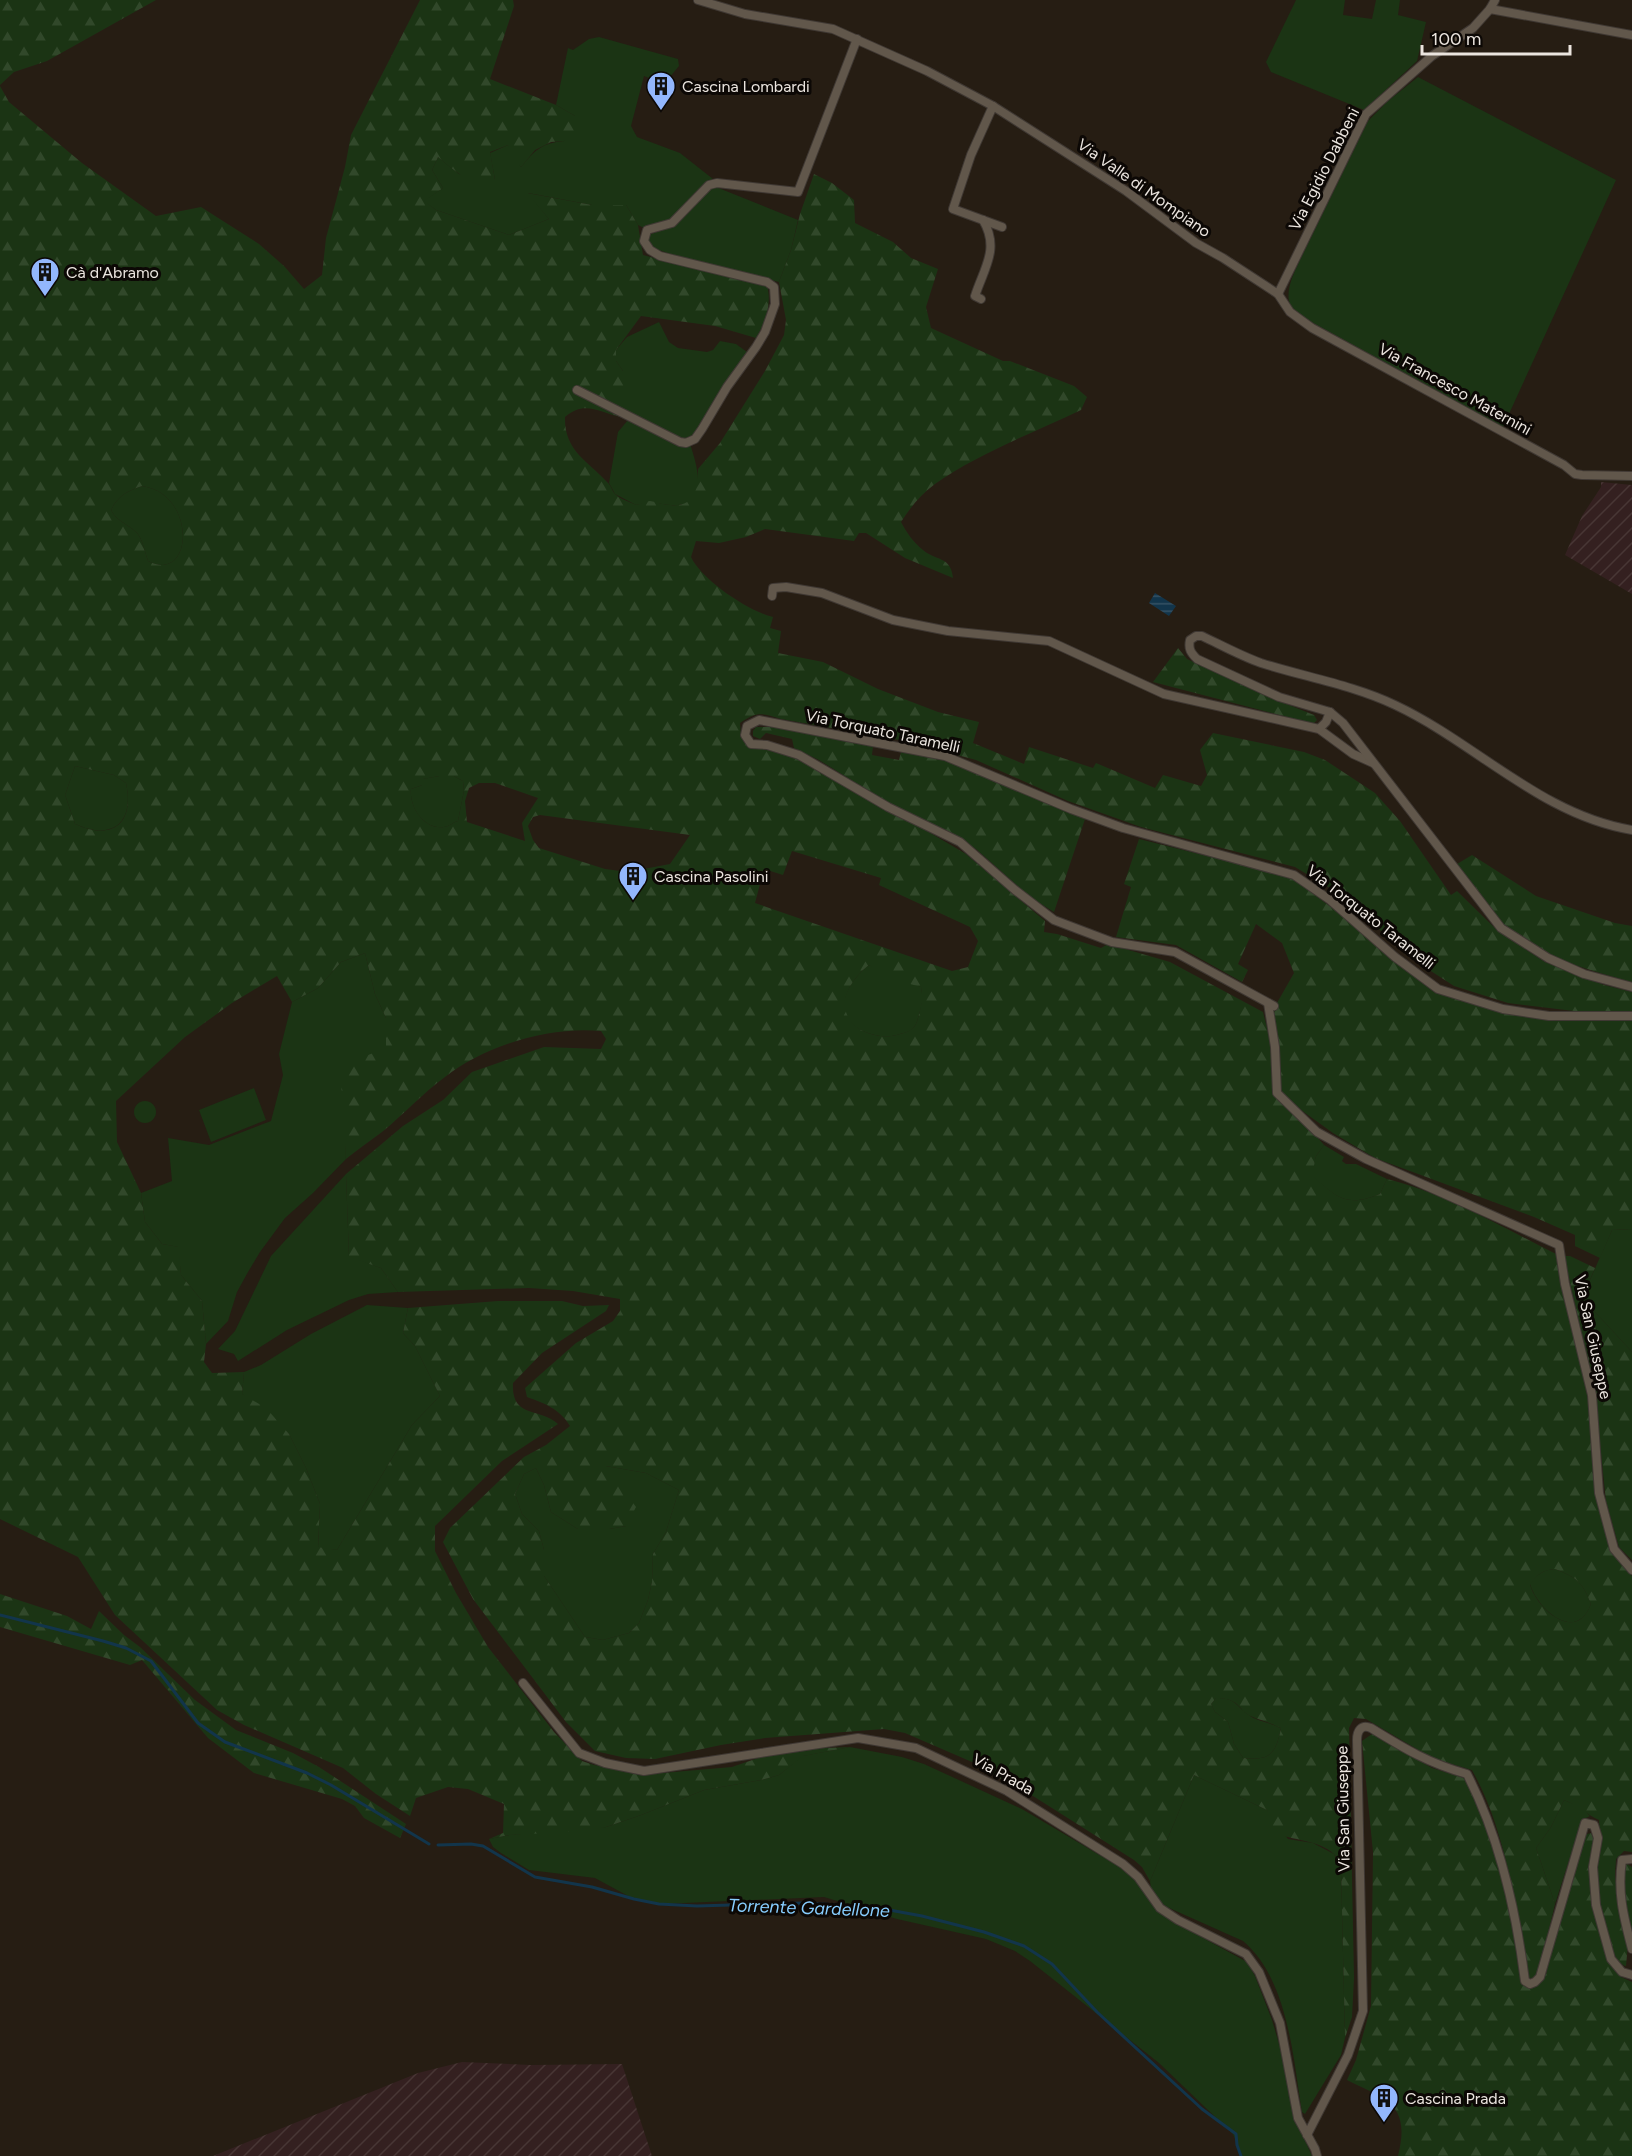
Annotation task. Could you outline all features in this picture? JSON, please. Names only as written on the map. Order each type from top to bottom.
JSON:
[{"type":"street","name":"Via Valle di Mompiano","points":[[698,0],[745,14],[833,29],[927,71],[993,106],[1126,191],[1196,243],[1278,294]]},
{"type":"street","name":"Via Egidio Dabbeni","points":[[1278,294],[1366,114],[1432,56],[1473,28],[1495,0]]},
{"type":"street","points":[[1490,9],[1632,35]]},
{"type":"street","points":[[578,390],[675,440],[686,443],[694,439],[702,429],[727,387],[765,332],[775,304],[774,287],[767,282],[660,256],[650,250],[644,241],[647,230],[672,223],[709,185],[717,183],[798,192],[857,39]]},
{"type":"street","points":[[993,106],[970,155],[953,209],[1002,227]]},
{"type":"street","points":[[975,296],[991,249],[991,240],[982,220]]},
{"type":"street","name":"Via Francesco Maternini","points":[[1278,294],[1290,312],[1312,328],[1564,465],[1575,474],[1632,476]]},
{"type":"street","points":[[772,596],[773,588],[786,587],[822,593],[893,620],[948,631],[1049,641],[1164,694],[1319,729],[1353,754],[1374,763]]},
{"type":"street","points":[[1632,830],[1582,816],[1545,798],[1457,740],[1396,705],[1258,662],[1202,636],[1196,636],[1190,640],[1188,646],[1197,659],[1279,697],[1330,712],[1343,723],[1501,928],[1548,958],[1584,974],[1632,987]]},
{"type":"street","points":[[1319,729],[1326,722],[1330,712]]},
{"type":"street","name":"Via Torquato Taramelli","points":[[1559,1245],[1366,1159],[1317,1132],[1277,1093],[1271,1005],[1175,952],[1112,942],[1054,920],[1015,890],[960,842],[888,807],[799,755],[767,745],[751,744],[745,735],[747,726],[759,720],[945,756],[1071,809],[1123,828],[1294,875],[1330,900],[1395,957],[1438,989],[1503,1009],[1549,1016],[1632,1016]]},
{"type":"street","name":"Via San Giuseppe","points":[[1559,1245],[1592,1395],[1599,1493],[1614,1549],[1632,1570]]},
{"type":"street","name":"Via Prada","points":[[524,1683],[579,1753],[604,1763],[644,1771],[858,1738],[916,1748],[1007,1791],[1123,1864],[1138,1876],[1160,1908],[1178,1920],[1246,1954],[1259,1972],[1280,2023],[1297,2110],[1306,2134],[1316,2149],[1317,2156]]},
{"type":"street","name":"Via San Giuseppe","points":[[1306,2134],[1348,2055],[1363,2011],[1357,1740],[1357,1734],[1361,1728],[1366,1726],[1371,1728],[1419,1757],[1467,1774],[1481,1800],[1505,1871],[1519,1934],[1525,1982],[1530,1984],[1540,1977],[1585,1823],[1594,1825],[1598,1838],[1593,1867],[1596,1905],[1611,1959],[1622,1972],[1632,1975]]},
{"type":"street","points":[[1632,1859],[1622,1860],[1619,1882],[1632,1949]]},
{"type":"shaded area","points":[[1601,482],[1632,485],[1632,594],[1565,555],[1582,516],[1601,487]]},
{"type":"shaded area","points":[[462,2062],[531,2065],[622,2064],[652,2156],[213,2156],[418,2073]]},
{"type":"green space","points":[[0,0],[156,0],[47,61],[14,72],[0,85]]},
{"type":"green space","points":[[420,0],[513,0],[514,6],[490,79],[556,105],[575,116],[577,128],[564,141],[551,142],[535,150],[521,167],[510,154],[508,145],[490,152],[495,180],[487,182],[464,177],[438,157],[432,170],[443,188],[424,201],[436,210],[509,235],[549,219],[527,193],[592,205],[626,205],[638,225],[643,255],[767,285],[769,299],[767,312],[756,338],[715,326],[641,316],[616,350],[616,361],[623,371],[634,376],[628,403],[621,417],[585,408],[565,417],[568,439],[578,454],[608,483],[615,494],[636,505],[650,501],[678,505],[693,496],[698,469],[720,443],[765,371],[784,335],[786,320],[779,282],[814,174],[832,183],[854,200],[855,223],[893,242],[911,258],[938,269],[926,307],[931,328],[1003,361],[1010,361],[1074,386],[1087,397],[1081,410],[988,453],[952,473],[925,492],[908,512],[901,522],[908,534],[923,550],[946,562],[952,571],[953,578],[905,558],[866,533],[859,533],[854,541],[765,529],[746,537],[719,543],[696,541],[691,557],[715,585],[751,608],[773,617],[770,628],[781,631],[778,653],[823,662],[878,689],[938,712],[979,722],[973,743],[1024,764],[1029,747],[1093,768],[1096,763],[1155,788],[1163,775],[1201,786],[1207,775],[1200,750],[1213,733],[1304,752],[1325,760],[1375,793],[1400,821],[1451,895],[1457,891],[1498,931],[1545,962],[1604,985],[1632,992],[1632,1012],[1574,1011],[1508,1003],[1454,986],[1420,964],[1333,890],[1295,867],[1141,827],[1068,801],[976,760],[905,741],[764,714],[751,716],[740,723],[741,736],[805,762],[853,792],[966,854],[1045,921],[1044,932],[1101,948],[1108,944],[1170,962],[1263,1012],[1272,1048],[1275,1089],[1324,1145],[1316,1156],[1312,1175],[1335,1194],[1350,1200],[1368,1198],[1380,1194],[1387,1179],[1451,1202],[1556,1254],[1588,1399],[1611,1551],[1632,1576],[1632,1852],[1624,1851],[1616,1859],[1615,1875],[1619,1908],[1628,1944],[1626,1966],[1619,1962],[1613,1952],[1601,1909],[1597,1881],[1601,1839],[1599,1820],[1564,1800],[1551,1827],[1536,1848],[1555,1904],[1538,1975],[1534,1980],[1526,1976],[1508,1870],[1501,1844],[1484,1793],[1472,1770],[1432,1758],[1366,1719],[1354,1718],[1349,1728],[1354,1978],[1352,2017],[1345,2038],[1341,1867],[1336,1857],[1321,1846],[1274,1833],[1267,1810],[1194,1775],[1150,1881],[1142,1867],[1134,1860],[1033,1796],[979,1765],[905,1733],[884,1729],[765,1738],[655,1759],[626,1758],[595,1751],[566,1722],[473,1599],[443,1542],[450,1528],[524,1457],[546,1445],[570,1426],[556,1411],[527,1397],[525,1388],[576,1343],[613,1321],[620,1311],[620,1299],[573,1291],[529,1288],[398,1292],[381,1268],[349,1257],[346,1174],[403,1126],[443,1100],[472,1072],[544,1047],[601,1049],[606,1039],[601,1031],[581,1030],[540,1035],[499,1047],[461,1066],[437,1083],[382,1132],[346,1159],[340,1066],[386,1048],[386,1018],[375,994],[365,953],[341,962],[318,988],[292,1002],[277,976],[232,1003],[185,1037],[116,1101],[117,1142],[141,1193],[145,1222],[162,1244],[179,1247],[181,1275],[202,1301],[206,1344],[204,1362],[212,1373],[244,1372],[242,1394],[266,1408],[289,1434],[320,1504],[318,1547],[337,1550],[412,1425],[440,1396],[415,1346],[403,1333],[408,1308],[498,1301],[562,1301],[583,1306],[609,1305],[606,1311],[542,1353],[513,1383],[517,1402],[522,1407],[558,1424],[502,1461],[435,1526],[435,1551],[456,1593],[488,1647],[554,1732],[582,1761],[651,1774],[732,1767],[764,1756],[800,1749],[850,1747],[803,1756],[779,1775],[704,1790],[606,1827],[587,1831],[509,1835],[489,1839],[503,1833],[504,1804],[468,1789],[448,1787],[416,1798],[410,1816],[376,1794],[343,1768],[244,1725],[217,1710],[115,1615],[78,1557],[0,1519],[0,86],[9,102],[82,163],[156,216],[201,207],[259,244],[284,266],[304,289],[322,275],[326,238],[351,135]],"holes":[[[142,486],[160,492],[173,504],[180,519],[183,535],[181,550],[174,560],[163,565],[148,561],[137,533],[113,514],[111,510],[117,501]],[[75,766],[114,775],[126,783],[127,809],[118,825],[100,831],[75,824],[65,795]],[[439,776],[454,776],[463,781],[464,791],[458,821],[444,827],[430,825],[424,821],[415,810],[411,796],[411,789],[422,785],[423,779]],[[479,783],[495,783],[538,798],[522,823],[525,841],[467,822],[465,801],[469,788]],[[540,815],[690,835],[670,864],[628,872],[605,869],[539,848],[528,826],[533,817]],[[792,851],[881,878],[879,885],[970,927],[978,941],[968,967],[952,971],[755,903],[764,869],[783,875]],[[869,965],[892,979],[921,987],[921,1007],[917,1023],[912,1029],[897,1035],[881,1036],[865,1032],[852,1023],[845,1008],[845,1002],[848,990]],[[606,1466],[646,1473],[679,1490],[666,1532],[653,1554],[652,1582],[639,1623],[629,1633],[603,1640],[585,1637],[544,1576],[544,1550],[539,1531],[522,1514],[515,1494],[524,1474],[536,1468],[544,1485],[551,1512],[578,1529],[609,1529],[626,1526],[636,1507]],[[1555,1569],[1578,1582],[1591,1604],[1585,1615],[1577,1621],[1568,1622],[1549,1613],[1534,1595],[1530,1585],[1538,1575]],[[1216,1698],[1231,1701],[1248,1715],[1281,1728],[1274,1750],[1266,1757],[1243,1758],[1234,1744],[1228,1722],[1215,1712],[1211,1704]]]},
{"type":"green space","points":[[1296,0],[1345,0],[1343,15],[1372,19],[1376,0],[1400,0],[1398,15],[1426,22],[1417,61],[1364,110],[1271,72],[1266,62]]},
{"type":"green space","points":[[599,37],[678,59],[679,66],[664,84],[644,76],[631,126],[637,137],[680,153],[713,179],[705,183],[671,220],[644,228],[638,225],[626,205],[592,205],[528,193],[549,219],[509,235],[436,210],[423,201],[443,188],[432,170],[438,157],[459,174],[495,180],[490,153],[508,145],[521,167],[540,148],[564,141],[575,116],[556,105],[568,48],[573,50],[589,39]]},
{"type":"green space","points":[[1418,77],[1616,180],[1503,427],[1305,318],[1295,311],[1289,300],[1291,280],[1368,121],[1388,101]]},
{"type":"green space","points":[[716,187],[798,220],[791,250],[779,282],[682,258],[653,248],[649,242],[649,235],[675,224],[708,190]]},
{"type":"green space","points":[[659,322],[669,342],[678,348],[707,352],[713,350],[720,341],[736,344],[747,352],[704,420],[692,436],[682,439],[624,411],[623,371],[616,361],[616,350],[627,337]]},
{"type":"green space","points":[[628,420],[690,444],[698,473],[697,492],[693,499],[685,504],[636,505],[615,494],[609,483],[618,432]]},
{"type":"green space","points":[[142,486],[160,492],[173,504],[180,519],[183,535],[181,550],[174,560],[163,565],[148,561],[137,533],[116,517],[111,510],[124,494]]},
{"type":"green space","points":[[1178,648],[1187,659],[1314,715],[1317,720],[1314,723],[1306,722],[1153,682]]},
{"type":"green space","points":[[756,727],[772,727],[873,746],[872,755],[899,760],[901,752],[945,760],[995,779],[1085,819],[1054,912],[1030,897],[976,849],[947,831],[890,804],[819,760],[794,748],[792,739],[766,733],[760,739],[753,736]]},
{"type":"green space","points":[[75,766],[114,775],[126,783],[127,809],[118,825],[100,830],[88,829],[75,824],[65,795]]},
{"type":"green space","points":[[454,776],[463,781],[464,791],[458,821],[444,827],[436,827],[424,821],[415,809],[411,796],[411,789],[422,785],[422,779]]},
{"type":"green space","points":[[1139,839],[1291,877],[1356,926],[1400,966],[1429,988],[1467,1002],[1551,1020],[1632,1021],[1632,1229],[1612,1230],[1600,1258],[1575,1246],[1575,1235],[1534,1217],[1375,1158],[1333,1133],[1301,1110],[1280,1090],[1273,1010],[1294,973],[1282,943],[1256,924],[1238,964],[1248,970],[1242,982],[1176,945],[1116,937],[1131,887],[1124,884]]},
{"type":"green space","points":[[1472,855],[1536,896],[1615,923],[1632,926],[1632,982],[1561,960],[1528,943],[1513,932],[1488,907],[1457,864]]},
{"type":"green space","points":[[365,953],[375,994],[386,1018],[386,1048],[345,1125],[346,1159],[285,1218],[248,1272],[237,1292],[228,1321],[206,1344],[202,1301],[181,1275],[178,1247],[162,1244],[145,1222],[141,1193],[172,1181],[168,1138],[209,1145],[271,1121],[283,1075],[279,1054],[292,1002],[318,988],[341,962]]},
{"type":"green space","points":[[869,965],[921,987],[921,1007],[916,1024],[911,1030],[890,1036],[873,1035],[851,1023],[844,1008],[844,1002],[856,978]]},
{"type":"green space","points":[[254,1088],[266,1120],[211,1142],[199,1110]]},
{"type":"green space","points":[[145,1101],[153,1104],[156,1112],[153,1120],[145,1123],[137,1120],[134,1112],[137,1104]]},
{"type":"green space","points":[[1324,1145],[1344,1157],[1342,1161],[1346,1164],[1356,1164],[1387,1179],[1380,1194],[1350,1200],[1342,1198],[1320,1183],[1311,1175],[1316,1156]]},
{"type":"green space","points":[[346,1174],[349,1256],[381,1268],[398,1292],[368,1294],[349,1300],[287,1330],[238,1361],[234,1354],[218,1349],[235,1331],[271,1256]]},
{"type":"green space","points":[[1632,1229],[1632,1352],[1582,1298],[1612,1230]]},
{"type":"green space","points":[[1564,1256],[1570,1256],[1595,1268],[1582,1298],[1632,1352],[1632,1560],[1619,1547],[1606,1501],[1595,1395]]},
{"type":"green space","points":[[367,1305],[408,1308],[403,1333],[415,1346],[440,1396],[412,1425],[337,1550],[318,1548],[320,1504],[306,1468],[289,1434],[242,1394],[244,1372],[261,1365],[311,1334]]},
{"type":"green space","points":[[606,1466],[646,1473],[679,1490],[666,1532],[653,1554],[652,1582],[639,1623],[629,1633],[603,1640],[585,1637],[544,1576],[544,1550],[539,1531],[522,1514],[515,1494],[524,1474],[536,1468],[544,1485],[551,1512],[578,1529],[609,1529],[626,1526]]},
{"type":"green space","points":[[1555,1569],[1578,1582],[1591,1604],[1585,1615],[1577,1621],[1568,1622],[1558,1619],[1541,1604],[1534,1594],[1530,1584],[1535,1578],[1547,1570]]},
{"type":"green space","points":[[0,1594],[67,1616],[91,1629],[99,1611],[195,1700],[236,1730],[293,1753],[319,1767],[406,1824],[400,1838],[364,1818],[355,1806],[342,1799],[254,1773],[208,1738],[142,1660],[130,1665],[0,1627]]},
{"type":"green space","points":[[1216,1698],[1232,1701],[1252,1717],[1281,1728],[1274,1750],[1266,1757],[1243,1758],[1234,1744],[1228,1722],[1215,1712],[1211,1704]]},
{"type":"green space","points":[[1372,1734],[1432,1768],[1467,1779],[1503,1875],[1516,1935],[1519,1970],[1528,1988],[1537,1985],[1546,1974],[1584,1835],[1591,1833],[1594,1840],[1589,1871],[1593,1902],[1613,1968],[1621,1977],[1632,1982],[1632,2156],[1398,2156],[1401,2125],[1398,2114],[1384,2099],[1347,2080],[1356,2060],[1371,2006],[1373,1852],[1362,1741]]},
{"type":"green space","points":[[850,1747],[902,1757],[924,1764],[1022,1809],[1134,1877],[1151,1903],[1174,1922],[1247,1962],[1255,1976],[1272,2020],[1294,2116],[1312,2156],[1242,2156],[1233,2134],[1159,2063],[1030,1961],[1015,1951],[986,1939],[897,1919],[824,1897],[661,1904],[630,1897],[595,1878],[529,1870],[493,1847],[489,1839],[509,1835],[606,1827],[704,1790],[779,1775],[802,1756]]},
{"type":"green space","points":[[1194,1775],[1267,1810],[1288,1839],[1313,1843],[1334,1854],[1341,1867],[1345,2038],[1341,2055],[1305,2114],[1302,2112],[1286,2020],[1270,1976],[1258,1957],[1243,1941],[1167,1907],[1157,1899],[1152,1890],[1150,1881]]},
{"type":"green space","points":[[1564,1800],[1581,1807],[1590,1816],[1582,1820],[1555,1904],[1536,1848],[1551,1827]]},
{"type":"green space","points":[[1627,1864],[1632,1867],[1632,1938],[1625,1907],[1623,1869]]},
{"type":"water","points":[[1155,593],[1176,606],[1169,616],[1149,603]]},
{"type":"waterway","name":"Torrente Gardellone","points":[[0,1615],[126,1648],[151,1661],[198,1723],[225,1742],[307,1773],[429,1844]]},
{"type":"waterway","name":"Torrente Gardellone","points":[[438,1845],[483,1846],[535,1877],[592,1887],[659,1904],[697,1906],[804,1903],[873,1907],[922,1916],[984,1932],[1024,1946],[1052,1964],[1097,2012],[1202,2109],[1236,2134],[1241,2156]]},
{"type":"place","name":"Cascina Lombardi","points":[[661,112]]},
{"type":"place","name":"Cà d'Abramo","points":[[45,298]]},
{"type":"place","name":"Cascina Pasolini","points":[[633,902]]},
{"type":"place","name":"Cascina Prada","points":[[1384,2124]]}]
